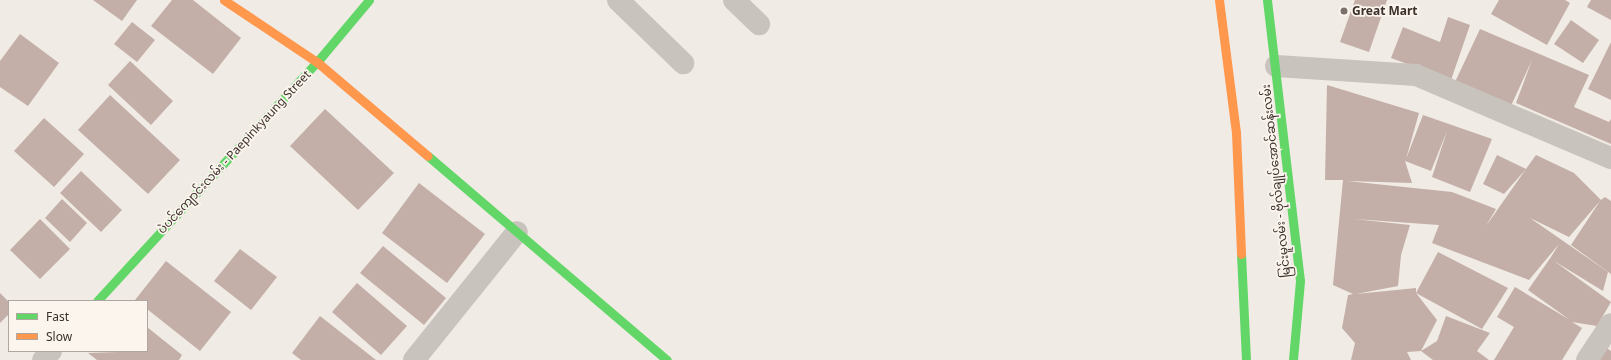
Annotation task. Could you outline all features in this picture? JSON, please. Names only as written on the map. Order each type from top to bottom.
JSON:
[{"type":"main road","points":[[224,0],[317,62],[667,360]]},
{"type":"main road","name":"ပဲပင်ကျောင်းလမ်း - Paepinkyaung Street","points":[[98,300],[317,62],[368,0]]},
{"type":"main road","points":[[1219,0],[1236,133],[1247,346],[1246,360]]},
{"type":"main road","name":"မြင်းမူလမ်း - ဗိုလ်ချုပ်အောင်ဆန်းလမ်း","points":[[1267,0],[1276,66],[1300,281],[1293,360]]},
{"type":"main road","points":[[1247,346],[1258,360]]},
{"type":"street","points":[[618,0],[683,63]]},
{"type":"street","points":[[734,0],[759,24]]},
{"type":"street","points":[[1276,66],[1416,75],[1611,158]]},
{"type":"street","points":[[414,360],[517,232]]},
{"type":"street","points":[[1587,360],[1611,324]]},
{"type":"street","points":[[43,360],[50,352]]},
{"type":"building","points":[[93,0],[137,0],[122,21]]},
{"type":"building","points":[[172,0],[193,0],[241,38],[213,74],[151,26]]},
{"type":"building","points":[[1355,0],[1387,0],[1369,52],[1340,42]]},
{"type":"building","points":[[1499,0],[1565,0],[1570,3],[1547,45],[1491,14]]},
{"type":"building","points":[[1591,0],[1611,0],[1611,20],[1587,7]]},
{"type":"building","points":[[1448,17],[1470,25],[1451,80],[1391,58],[1403,27],[1440,42]]},
{"type":"building","points":[[1571,20],[1599,40],[1583,63],[1554,44]]},
{"type":"building","points":[[132,22],[155,40],[137,62],[114,44]]},
{"type":"building","points":[[1480,29],[1589,75],[1574,107],[1609,122],[1611,119],[1611,144],[1516,103],[1532,60],[1510,108],[1455,82]]},
{"type":"building","points":[[20,34],[59,63],[28,106],[0,87],[0,61]]},
{"type":"building","points":[[1611,42],[1611,100],[1588,89]]},
{"type":"building","points":[[130,61],[173,101],[151,125],[108,85]]},
{"type":"building","points":[[1327,85],[1419,113],[1406,159],[1423,115],[1492,139],[1470,192],[1432,177],[1447,131],[1431,171],[1405,161],[1412,183],[1347,181],[1452,192],[1496,209],[1486,226],[1536,155],[1574,173],[1601,200],[1605,197],[1611,201],[1611,274],[1571,245],[1600,201],[1569,237],[1530,218],[1608,272],[1603,291],[1554,261],[1611,302],[1597,326],[1572,322],[1582,328],[1562,360],[1494,360],[1514,327],[1497,317],[1515,287],[1570,320],[1528,290],[1559,244],[1529,280],[1432,243],[1439,225],[1354,219],[1410,225],[1401,255],[1398,286],[1356,294],[1416,288],[1416,293],[1437,320],[1421,351],[1407,352],[1411,360],[1351,360],[1355,343],[1342,328],[1348,295],[1353,294],[1333,285],[1343,180],[1325,180]]},
{"type":"building","points":[[110,95],[180,160],[148,194],[78,130]]},
{"type":"building","points":[[325,109],[394,173],[358,210],[290,146]]},
{"type":"building","points":[[44,118],[84,154],[54,187],[14,151]]},
{"type":"building","points":[[1497,155],[1526,169],[1504,194],[1483,184]]},
{"type":"building","points":[[81,171],[122,210],[101,232],[60,193]]},
{"type":"building","points":[[419,183],[485,234],[447,283],[382,233]]},
{"type":"building","points":[[62,199],[87,223],[70,242],[45,218]]},
{"type":"building","points":[[40,219],[70,249],[40,279],[10,250]]},
{"type":"building","points":[[383,246],[446,298],[424,325],[360,273]]},
{"type":"building","points":[[240,249],[277,277],[251,310],[214,281]]},
{"type":"building","points":[[1438,252],[1508,288],[1482,329],[1416,293]]},
{"type":"building","points":[[166,261],[231,312],[200,351],[148,310],[148,300],[135,300]]},
{"type":"building","points":[[357,283],[407,326],[381,355],[332,312]]},
{"type":"building","points":[[0,293],[8,301],[8,315],[0,323]]},
{"type":"building","points":[[320,316],[376,360],[301,360],[292,353]]},
{"type":"building","points":[[1446,316],[1490,333],[1477,351],[1489,360],[1433,360],[1421,351],[1437,341]]},
{"type":"building","points":[[148,328],[182,355],[179,360],[97,360],[88,353],[148,352]]},
{"type":"building","points":[[1605,347],[1611,351],[1611,360],[1597,360]]},
{"type":"traffic: fast","points":[[98,300],[317,62],[369,0]]},
{"type":"traffic: fast","points":[[1267,0],[1300,281],[1293,360]]},
{"type":"traffic: fast","points":[[428,156],[667,360]]},
{"type":"traffic: fast","points":[[1241,254],[1246,360]]},
{"type":"traffic: slow","points":[[224,0],[317,62],[428,156]]},
{"type":"traffic: slow","points":[[1219,0],[1236,133],[1241,254]]},
{"type":"place","name":"Great Mart","points":[[1344,11]]}]
